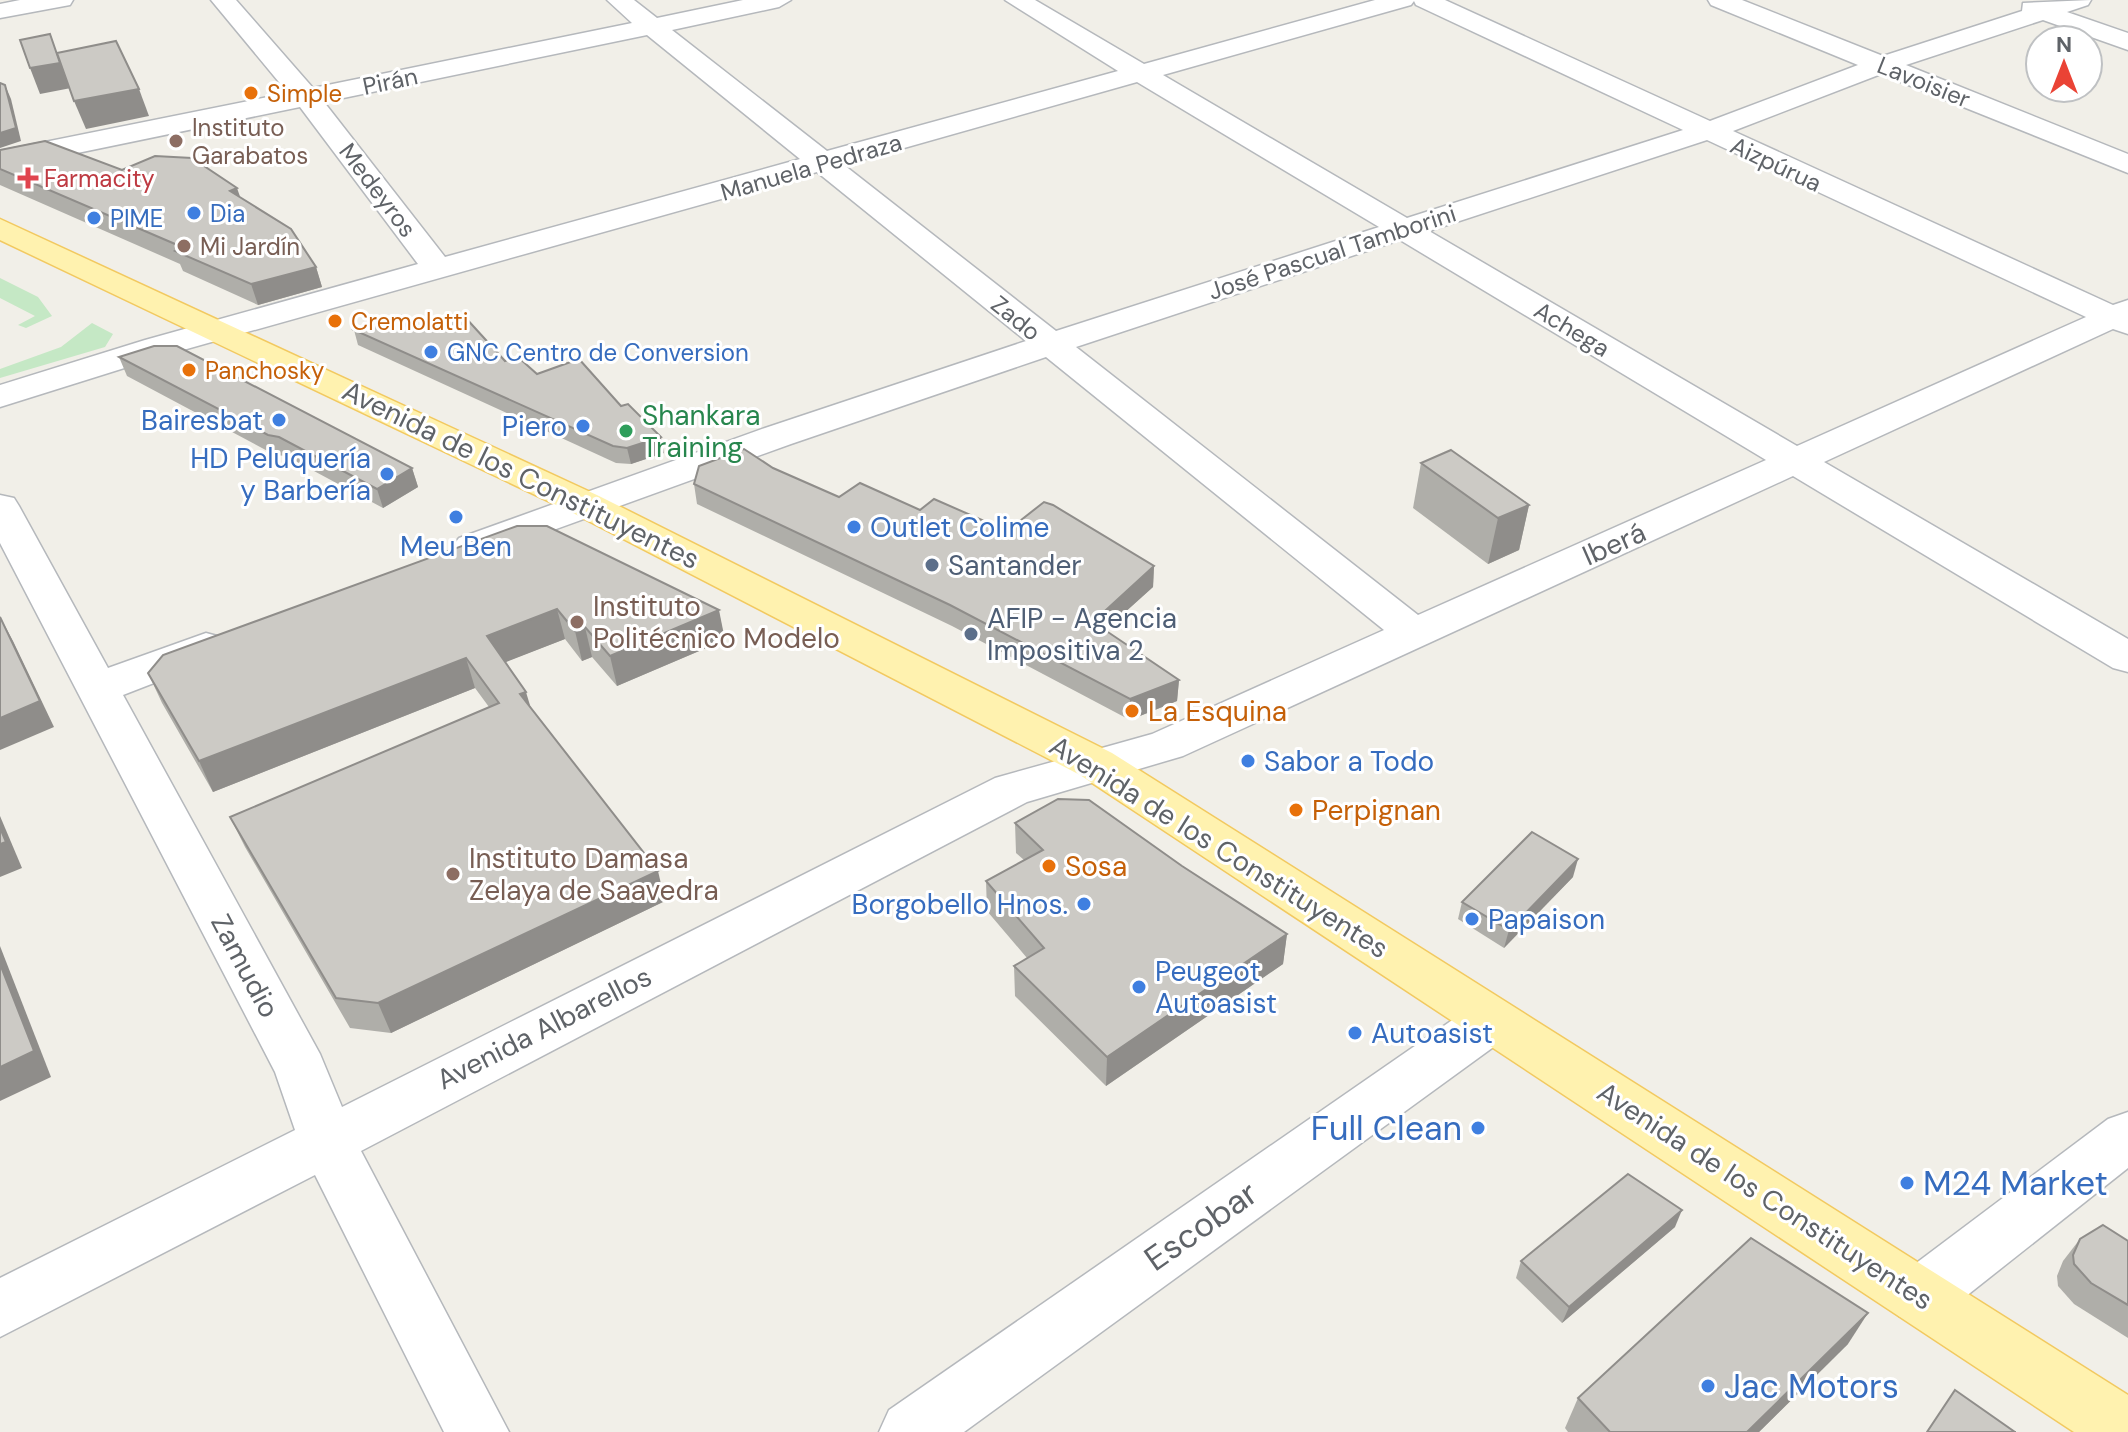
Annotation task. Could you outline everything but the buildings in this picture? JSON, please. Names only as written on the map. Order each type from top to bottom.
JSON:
[{"type":"main road","name":"Avenida de los Constituyentes","points":[[0,228],[585,504],[1096,764],[2128,1431]]},
{"type":"street","points":[[0,11],[61,0]]},
{"type":"street","name":"Medeyros","points":[[223,0],[308,99],[439,271]]},
{"type":"street","name":"Zado","points":[[619,0],[1415,634]]},
{"type":"street","name":"Pirán","points":[[0,160],[779,0]]},
{"type":"street","name":"Achega","points":[[1017,0],[2128,658]]},
{"type":"street","name":"Manuela Pedraza","points":[[0,396],[220,331],[1402,0]]},
{"type":"street","name":"Aizpúrua","points":[[1425,0],[1706,131],[2123,317]]},
{"type":"street","name":"Lavoisier","points":[[1720,0],[2128,164]]},
{"type":"street","points":[[2010,0],[2128,42]]},
{"type":"street","name":"José Pascual Tamborini","points":[[445,557],[585,504],[1402,227],[1706,131],[1882,65],[2079,0]]},
{"type":"street","name":"Iberá","points":[[1096,764],[1167,745],[2123,317]]},
{"type":"street","name":"Zamudio","points":[[0,506],[301,1070],[327,1142],[477,1432]]},
{"type":"street","points":[[96,689],[242,634]]},
{"type":"street","name":"Avenida Albarellos","points":[[0,1309],[1011,790],[1096,764]]},
{"type":"street","name":"Escobar","points":[[911,1432],[1492,1020]]},
{"type":"street","points":[[1920,1296],[2128,1136]]},
{"type":"green space","points":[[0,278],[38,297],[52,316],[26,328],[18,325],[35,316],[0,298]]},
{"type":"green space","points":[[92,323],[113,334],[105,347],[0,378],[0,369],[61,347]]},
{"type":"place","name":"Simple","points":[[251,93]]},
{"type":"place","name":"Instituto Garabatos","points":[[176,141]]},
{"type":"place","name":"Farmacity","points":[[28,178]]},
{"type":"place","name":"Dia","points":[[194,213]]},
{"type":"place","name":"PIME","points":[[94,218]]},
{"type":"place","name":"Mi Jardín","points":[[184,246]]},
{"type":"place","name":"Cremolatti","points":[[335,321]]},
{"type":"place","name":"GNC Centro de Conversion","points":[[431,352]]},
{"type":"place","name":"Panchosky","points":[[189,370]]},
{"type":"place","name":"Bairesbat","points":[[279,420]]},
{"type":"place","name":"Piero","points":[[583,426]]},
{"type":"place","name":"Shankara Training","points":[[626,431]]},
{"type":"place","name":"HD Peluquería y Barbería","points":[[387,474]]},
{"type":"place","name":"Meu Ben","points":[[456,517]]},
{"type":"place","name":"Outlet Colime","points":[[854,527]]},
{"type":"place","name":"Santander","points":[[932,565]]},
{"type":"place","name":"Instituto Politécnico Modelo","points":[[577,622]]},
{"type":"place","name":"AFIP - Agencia Impositiva 2","points":[[971,634]]},
{"type":"place","name":"La Esquina","points":[[1132,711]]},
{"type":"place","name":"Sabor a Todo","points":[[1248,761]]},
{"type":"place","name":"Perpignan","points":[[1296,810]]},
{"type":"place","name":"Sosa","points":[[1049,866]]},
{"type":"place","name":"Instituto Damasa Zelaya de Saavedra","points":[[453,874]]},
{"type":"place","name":"Borgobello Hnos.","points":[[1084,904]]},
{"type":"place","name":"Papaison","points":[[1472,919]]},
{"type":"place","name":"Peugeot Autoasist","points":[[1139,987]]},
{"type":"place","name":"Autoasist","points":[[1355,1033]]},
{"type":"place","name":"Full Clean","points":[[1478,1128]]},
{"type":"place","name":"M24 Market","points":[[1907,1183]]},
{"type":"place","name":"Jac Motors","points":[[1708,1386]]}]
